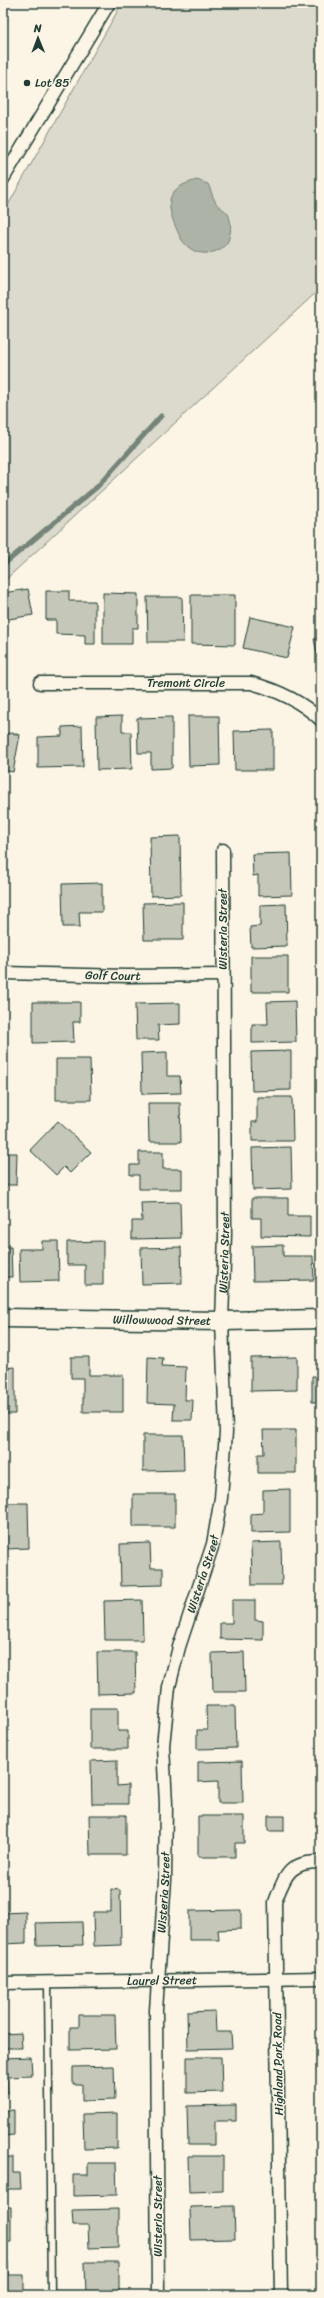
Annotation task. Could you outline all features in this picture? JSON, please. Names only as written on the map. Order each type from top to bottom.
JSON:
[{"type":"street","points":[[3,179],[109,3]]},
{"type":"street","name":"Tremont Circle","points":[[40,683],[251,684],[270,688],[307,707],[321,720]]},
{"type":"street","name":"Wisteria Street","points":[[158,2295],[156,2010],[165,1880],[166,1804],[163,1746],[169,1687],[179,1647],[213,1544],[221,1498],[226,1432],[222,1321],[225,1234],[223,850]]},
{"type":"street","name":"Golf Court","points":[[3,973],[127,976],[223,974]]},
{"type":"street","name":"Willowwood Street","points":[[3,1318],[222,1321],[321,1319]]},
{"type":"street","name":"Highland Park Road","points":[[281,2295],[275,1902],[285,1876],[294,1868],[307,1862],[321,1862]]},
{"type":"street","name":"Laurel Street","points":[[3,1983],[158,1982],[321,1978]]},
{"type":"lane","points":[[48,1983],[51,2295]]},
{"type":"shaded area","points":[[122,3],[321,3],[321,288],[3,582],[3,214]]},
{"type":"shaded area","points":[[197,180],[208,184],[216,203],[227,212],[230,220],[231,224],[228,241],[217,251],[201,253],[191,249],[182,240],[173,220],[170,198],[173,192],[186,183]]},
{"type":"building","points":[[28,589],[33,615],[3,620],[3,593]]},
{"type":"building","points":[[46,591],[69,591],[69,601],[95,601],[95,644],[85,644],[85,635],[56,634],[56,620],[46,620]]},
{"type":"building","points":[[103,593],[138,594],[138,628],[132,628],[132,644],[103,644]]},
{"type":"building","points":[[191,595],[235,595],[235,645],[191,644]]},
{"type":"building","points":[[147,597],[182,597],[183,642],[148,642]]},
{"type":"building","points":[[250,617],[295,627],[287,658],[243,648]]},
{"type":"building","points":[[321,638],[321,658],[318,658],[314,639]]},
{"type":"building","points":[[122,716],[122,732],[131,732],[132,769],[97,770],[96,717]]},
{"type":"building","points":[[188,716],[219,716],[220,765],[189,766]]},
{"type":"building","points":[[172,717],[172,768],[151,769],[151,753],[138,753],[137,718]]},
{"type":"building","points":[[82,726],[83,767],[38,768],[38,737],[62,736],[62,727]]},
{"type":"building","points":[[273,730],[273,770],[235,770],[234,731]]},
{"type":"building","points":[[12,733],[20,735],[13,772],[3,770],[3,734]]},
{"type":"building","points":[[180,836],[181,895],[151,896],[150,837]]},
{"type":"building","points":[[291,853],[292,895],[258,896],[258,875],[253,876],[252,854]]},
{"type":"building","points":[[102,883],[102,912],[79,912],[80,927],[63,927],[62,884]]},
{"type":"building","points":[[183,902],[183,940],[144,940],[143,903]]},
{"type":"building","points":[[286,904],[287,946],[251,947],[250,927],[260,926],[260,905]]},
{"type":"building","points":[[251,956],[288,956],[288,992],[251,992]]},
{"type":"building","points":[[295,1001],[296,1042],[252,1043],[252,1024],[268,1024],[267,1002]]},
{"type":"building","points":[[33,1002],[80,1002],[80,1022],[73,1022],[74,1042],[33,1043]]},
{"type":"building","points":[[180,1003],[180,1024],[158,1025],[159,1040],[136,1040],[135,1004]]},
{"type":"building","points":[[291,1051],[291,1090],[252,1091],[251,1052]]},
{"type":"building","points":[[167,1052],[167,1076],[180,1076],[181,1093],[142,1094],[141,1053]]},
{"type":"building","points":[[56,1059],[90,1059],[91,1100],[56,1100]]},
{"type":"building","points":[[257,1097],[292,1097],[293,1141],[252,1141],[252,1122],[257,1122]]},
{"type":"building","points":[[148,1103],[180,1103],[181,1142],[149,1142]]},
{"type":"building","points":[[58,1121],[91,1152],[70,1173],[64,1167],[56,1175],[30,1150]]},
{"type":"building","points":[[291,1147],[292,1189],[253,1190],[252,1148]]},
{"type":"building","points":[[139,1152],[163,1152],[163,1169],[182,1169],[182,1189],[139,1189],[139,1175],[130,1175],[130,1165],[139,1165]]},
{"type":"building","points":[[3,1153],[17,1153],[16,1185],[3,1185]]},
{"type":"building","points":[[252,1198],[288,1198],[288,1216],[310,1216],[310,1237],[261,1236],[261,1218],[252,1218]]},
{"type":"building","points":[[180,1202],[181,1238],[132,1239],[132,1221],[142,1221],[141,1203]]},
{"type":"building","points":[[42,1241],[58,1241],[59,1281],[20,1282],[19,1249],[42,1249]]},
{"type":"building","points":[[103,1241],[103,1285],[85,1285],[85,1265],[67,1265],[67,1242]]},
{"type":"building","points":[[283,1245],[283,1256],[313,1256],[314,1280],[253,1281],[252,1246]]},
{"type":"building","points":[[3,1247],[11,1247],[12,1277],[3,1277]]},
{"type":"building","points":[[181,1247],[182,1283],[142,1284],[141,1248]]},
{"type":"building","points":[[71,1357],[89,1357],[89,1375],[123,1375],[123,1412],[83,1412],[83,1378],[71,1378]]},
{"type":"building","points":[[148,1357],[163,1358],[162,1366],[186,1367],[185,1400],[193,1400],[192,1420],[173,1420],[174,1404],[147,1403]]},
{"type":"building","points":[[297,1357],[297,1390],[251,1391],[251,1358]]},
{"type":"building","points":[[15,1367],[15,1414],[3,1414],[3,1368]]},
{"type":"building","points":[[312,1376],[321,1376],[321,1402],[312,1402]]},
{"type":"building","points":[[263,1430],[296,1430],[296,1473],[258,1473],[258,1454],[264,1454]]},
{"type":"building","points":[[143,1435],[183,1435],[184,1470],[143,1471]]},
{"type":"building","points":[[290,1489],[290,1532],[251,1533],[251,1514],[263,1513],[263,1490]]},
{"type":"building","points":[[133,1494],[175,1494],[175,1527],[133,1527]]},
{"type":"building","points":[[5,1503],[28,1503],[29,1548],[6,1549]]},
{"type":"building","points":[[281,1542],[282,1585],[252,1585],[251,1543]]},
{"type":"building","points":[[150,1543],[151,1568],[163,1568],[163,1585],[121,1586],[120,1544]]},
{"type":"building","points":[[142,1600],[143,1640],[105,1640],[104,1601]]},
{"type":"building","points":[[232,1600],[255,1600],[255,1620],[263,1621],[263,1640],[220,1639],[220,1623],[232,1623]]},
{"type":"building","points":[[97,1652],[135,1652],[136,1693],[98,1694]]},
{"type":"building","points":[[244,1652],[245,1692],[213,1692],[212,1653]]},
{"type":"building","points":[[206,1706],[235,1706],[236,1748],[197,1749],[197,1730],[207,1730]]},
{"type":"building","points":[[90,1708],[118,1708],[118,1731],[128,1731],[128,1749],[90,1749]]},
{"type":"building","points":[[117,1760],[117,1786],[128,1785],[128,1804],[92,1804],[91,1761]]},
{"type":"building","points":[[242,1761],[243,1803],[218,1803],[218,1781],[198,1782],[198,1762]]},
{"type":"building","points":[[89,1815],[126,1815],[126,1855],[90,1855]]},
{"type":"building","points":[[198,1816],[244,1816],[244,1843],[235,1843],[235,1857],[198,1857]]},
{"type":"building","points":[[268,1816],[284,1816],[284,1831],[268,1831]]},
{"type":"building","points":[[111,1889],[120,1890],[121,1945],[94,1946],[93,1912],[111,1912]]},
{"type":"building","points":[[241,1910],[241,1929],[218,1930],[219,1940],[189,1940],[189,1911]]},
{"type":"building","points":[[26,1912],[26,1943],[3,1944],[3,1913]]},
{"type":"building","points":[[82,1922],[83,1945],[37,1946],[36,1923]]},
{"type":"building","points":[[215,2011],[216,2032],[231,2032],[232,2048],[188,2049],[187,2012]]},
{"type":"building","points":[[79,2015],[115,2015],[116,2049],[70,2050],[70,2027],[79,2027]]},
{"type":"building","points":[[21,2033],[22,2048],[3,2048],[3,2034]]},
{"type":"building","points":[[31,2057],[32,2076],[7,2077],[8,2093],[3,2093],[3,2058]]},
{"type":"building","points":[[187,2057],[221,2057],[222,2092],[187,2093]]},
{"type":"building","points":[[114,2066],[115,2100],[82,2101],[82,2084],[73,2084],[73,2067]]},
{"type":"building","points":[[236,2105],[236,2121],[215,2121],[215,2145],[188,2145],[187,2106]]},
{"type":"building","points":[[14,2110],[14,2135],[3,2136],[3,2111]]},
{"type":"building","points":[[117,2113],[117,2148],[84,2149],[83,2114]]},
{"type":"building","points":[[188,2156],[223,2156],[223,2191],[189,2192]]},
{"type":"building","points":[[3,2157],[13,2157],[13,2173],[20,2173],[21,2189],[3,2189]]},
{"type":"building","points":[[88,2163],[116,2163],[117,2195],[73,2196],[73,2175],[88,2175]]},
{"type":"building","points":[[234,2206],[235,2239],[191,2240],[190,2207]]},
{"type":"building","points":[[3,2207],[11,2207],[11,2242],[3,2242]]},
{"type":"building","points":[[118,2209],[118,2247],[89,2248],[88,2225],[73,2225],[72,2210]]},
{"type":"building","points":[[8,2262],[8,2275],[24,2275],[24,2295],[3,2295],[3,2263]]},
{"type":"building","points":[[85,2262],[119,2262],[119,2295],[86,2295]]},
{"type":"waterway","points":[[3,565],[97,487],[161,416]]},
{"type":"place","name":"Lot 85","points":[[27,83]]}]
